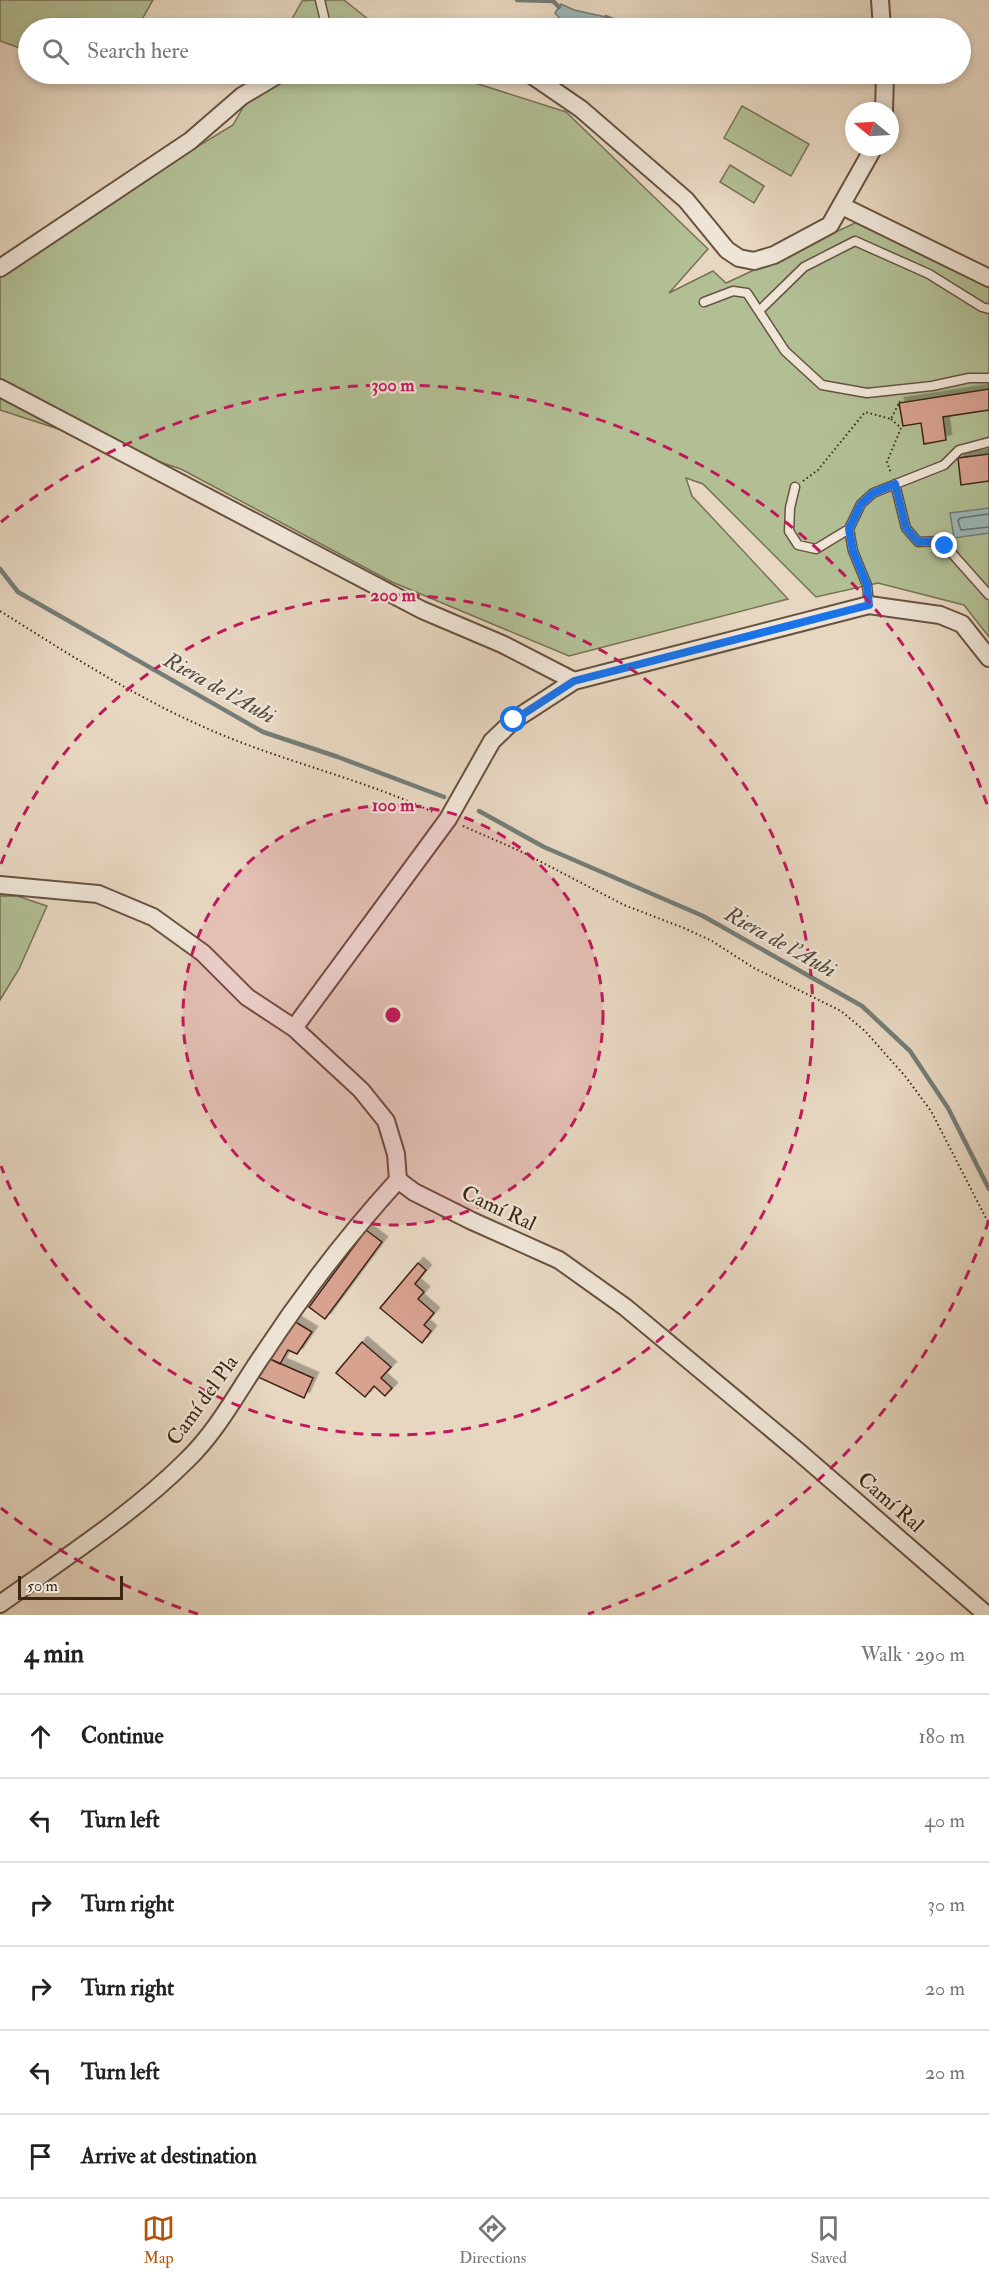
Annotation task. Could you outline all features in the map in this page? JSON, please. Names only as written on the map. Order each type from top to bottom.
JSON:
[{"type":"street","points":[[880,0],[881,18]]},
{"type":"street","points":[[0,268],[190,141],[242,96],[262,84]]},
{"type":"street","points":[[545,84],[581,109],[686,200],[727,250],[739,258],[754,261],[774,255],[830,225],[869,156]]},
{"type":"street","points":[[884,102],[885,84]]},
{"type":"street","points":[[842,206],[989,279]]},
{"type":"street","points":[[0,388],[422,610],[502,644],[574,681]]},
{"type":"street","points":[[294,1028],[448,819],[492,741],[514,720],[574,681],[869,605],[940,615],[962,624],[989,657]]},
{"type":"street","points":[[0,885],[98,894],[153,917],[203,953],[247,997],[294,1028],[361,1090],[386,1121],[396,1154],[398,1180]]},
{"type":"street","name":"Camí del Pla","points":[[0,1604],[146,1497],[188,1459],[226,1413],[294,1310],[398,1180]]},
{"type":"street","name":"Camí Ral","points":[[398,1180],[414,1192],[472,1221],[559,1260],[625,1307],[799,1452],[987,1615]]},
{"type":"lane","points":[[320,0],[324,18]]},
{"type":"lane","points":[[760,310],[804,267],[855,241],[929,274],[989,309]]},
{"type":"lane","points":[[704,302],[733,291],[747,293],[785,351],[822,385],[867,393],[905,390],[969,378],[989,378]]},
{"type":"lane","points":[[795,486],[790,508],[789,531],[798,545],[816,549],[849,529],[861,504],[873,493],[944,465],[959,450],[989,442]]},
{"type":"lane","points":[[895,484],[906,528],[918,542],[940,541],[989,595]]},
{"type":"lane","points":[[849,529],[853,551],[867,585],[869,605]]},
{"type":"path","points":[[891,419],[905,390]]},
{"type":"path","points":[[795,486],[818,470],[865,412],[891,419],[901,429],[887,462],[895,484]]},
{"type":"path","points":[[0,611],[111,680],[206,728],[285,759],[407,801],[520,851],[624,905],[712,941],[754,968],[841,1011],[865,1031],[931,1111],[989,1224]]},
{"type":"green space","points":[[0,0],[153,0],[143,18],[18,18],[18,47],[0,41]]},
{"type":"green space","points":[[344,0],[366,18],[293,18],[302,1]]},
{"type":"green space","points":[[256,84],[478,84],[566,112],[708,249],[669,293],[713,271],[726,283],[857,222],[989,287],[989,637],[964,605],[878,583],[816,597],[703,484],[686,478],[692,496],[788,599],[569,656],[392,582],[181,469],[0,410],[0,267],[233,125]]},
{"type":"green space","points":[[742,106],[809,144],[791,176],[724,138]]},
{"type":"green space","points":[[730,165],[764,186],[754,203],[720,182]]},
{"type":"green space","points":[[0,896],[17,896],[47,906],[19,969],[0,1000]]},
{"type":"water","points":[[561,4],[574,10],[606,17],[559,18],[555,13]]},
{"type":"water","points":[[989,508],[989,533],[954,538],[950,513]]},
{"type":"building","points":[[989,389],[989,410],[943,417],[946,440],[924,444],[921,423],[903,426],[899,403]]},
{"type":"building","points":[[989,454],[989,481],[961,485],[958,458]]},
{"type":"building","points":[[366,1230],[382,1242],[325,1319],[309,1307]]},
{"type":"building","points":[[418,1263],[426,1270],[415,1284],[424,1292],[418,1299],[434,1313],[424,1325],[431,1331],[422,1343],[380,1308]]},
{"type":"building","points":[[294,1321],[312,1332],[297,1354],[288,1350],[280,1364],[270,1359]]},
{"type":"building","points":[[362,1342],[391,1367],[381,1378],[392,1388],[385,1396],[374,1386],[365,1397],[336,1373]]},
{"type":"building","points":[[270,1359],[313,1378],[304,1398],[258,1377]]},
{"type":"waterway","points":[[517,0],[553,1],[559,7]]},
{"type":"waterway","name":"Riera de l'Aubi","points":[[0,569],[18,592],[263,732],[338,757],[444,797]]},
{"type":"waterway","name":"Riera de l'Aubi","points":[[479,811],[544,847],[703,916],[862,1006],[910,1051],[948,1108],[989,1189]]},
{"type":"route","points":[[514,720],[574,681],[869,605],[867,585],[853,551],[849,529],[861,504],[873,493],[895,484],[906,528],[918,542],[940,541],[945,546]]}]
